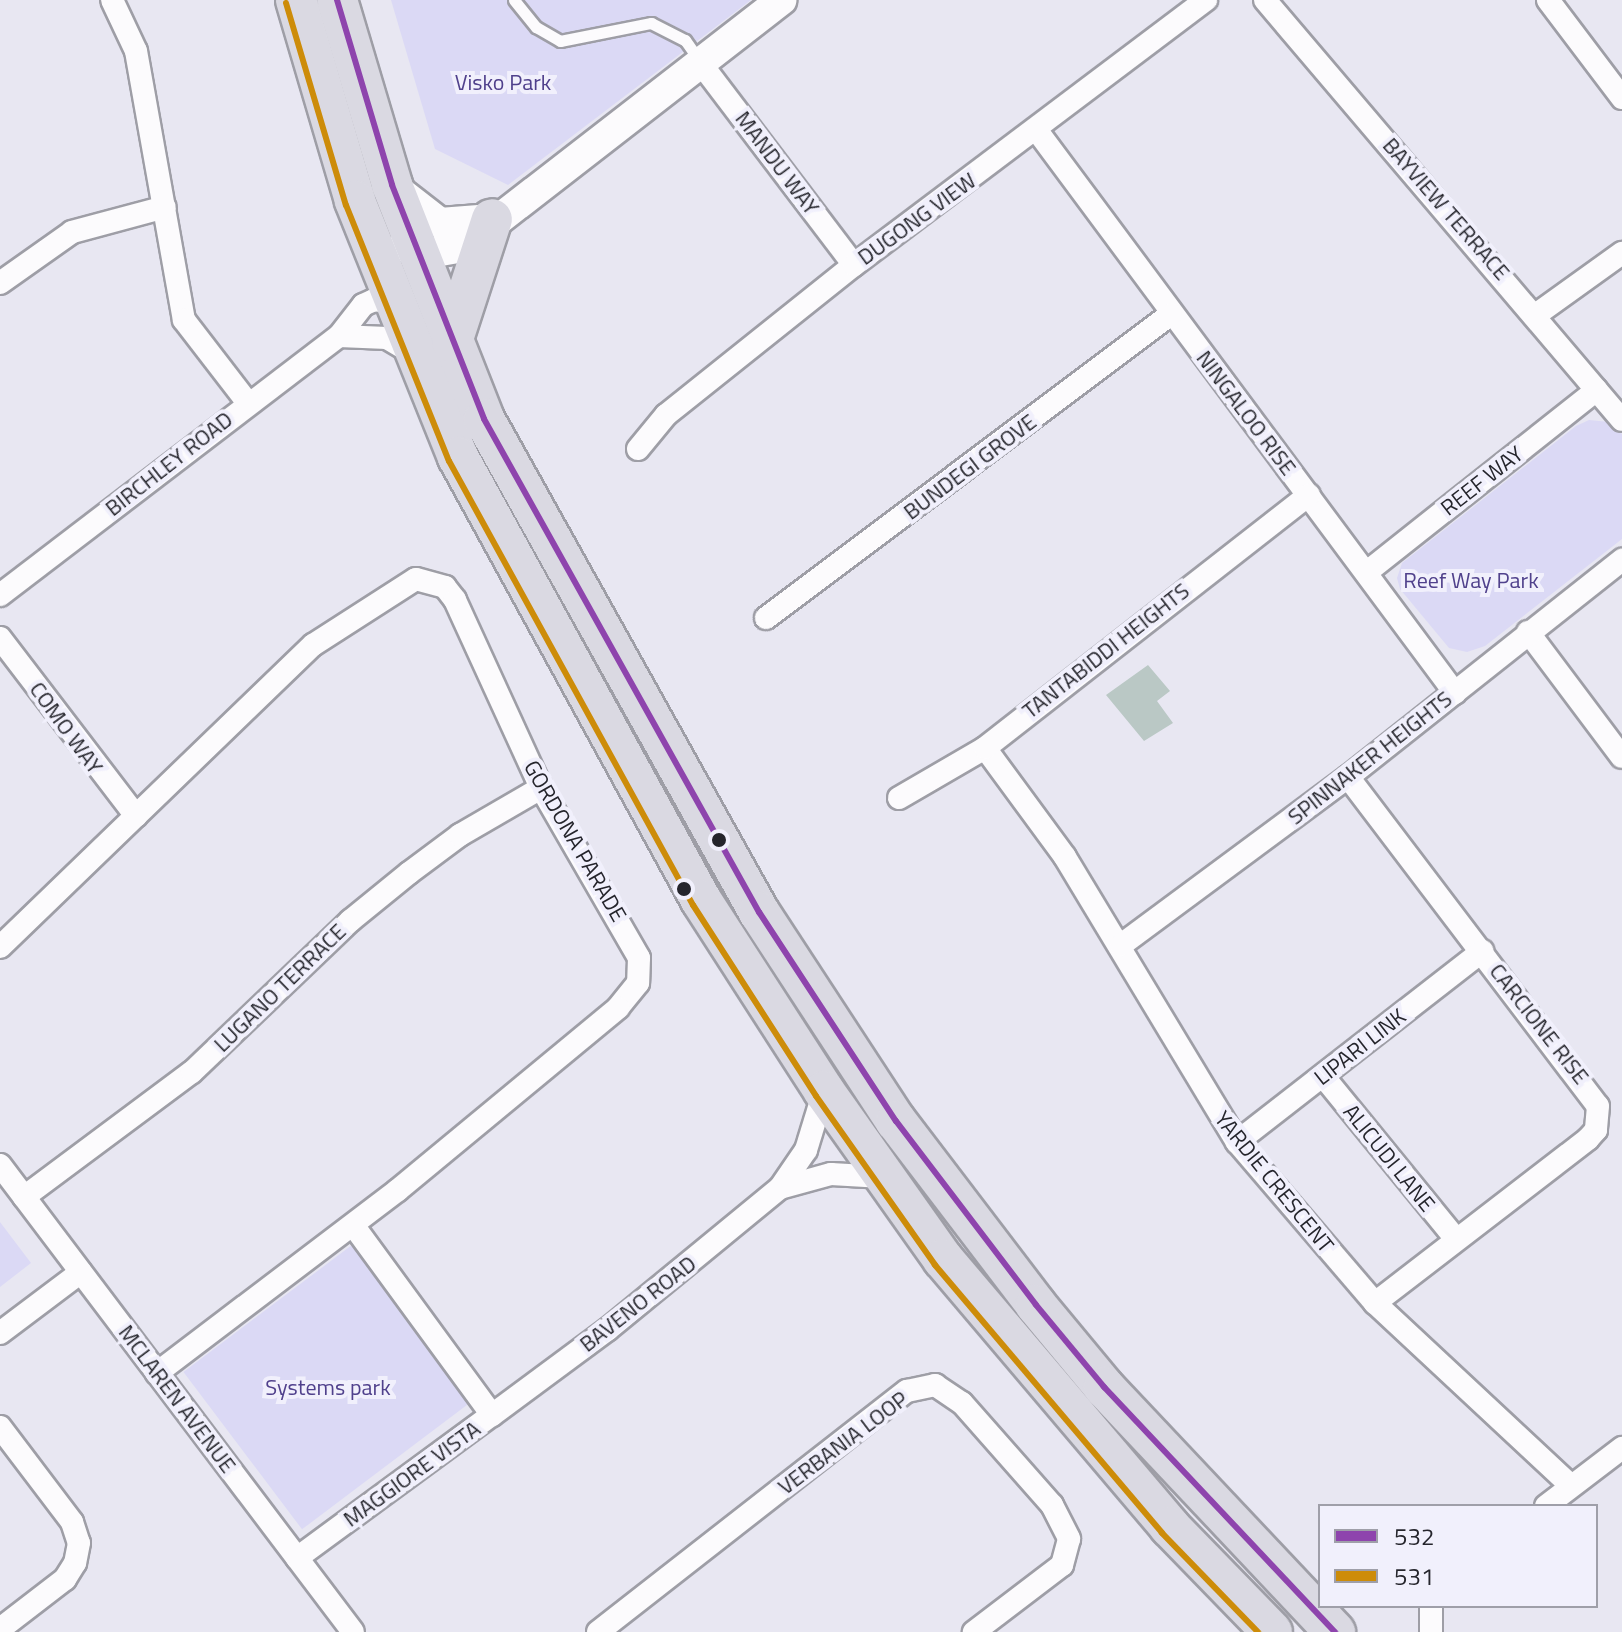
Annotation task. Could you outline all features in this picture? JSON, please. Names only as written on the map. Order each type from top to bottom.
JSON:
[{"type":"highway","points":[[296,0],[323,105],[355,201],[412,353],[458,457],[546,624],[701,900],[883,1177],[1038,1374],[1170,1527],[1272,1632]]},
{"type":"highway","points":[[311,0],[327,80],[323,105]]},
{"type":"highway","points":[[337,0],[392,185],[484,419],[745,889],[896,1121],[1079,1358],[1289,1588],[1335,1632]]},
{"type":"highway","points":[[447,329],[492,219]]},
{"type":"highway","points":[[484,419],[487,456],[562,608],[561,617],[546,624]]},
{"type":"street","points":[[112,0],[136,51],[184,320],[248,403]]},
{"type":"street","points":[[355,201],[380,228],[418,255],[463,247],[492,219],[781,0]]},
{"type":"street","name":"DUGONG VIEW","points":[[638,449],[666,415],[854,265],[1038,132],[1206,0]]},
{"type":"street","name":"BAYVIEW TERRACE","points":[[1265,0],[1537,314],[1622,420]]},
{"type":"street","points":[[1548,0],[1622,98]]},
{"type":"street","name":"MANDU WAY","points":[[699,61],[854,265]]},
{"type":"street","name":"NINGALOO RISE","points":[[1038,132],[1455,693]]},
{"type":"street","points":[[392,185],[440,223],[492,219]]},
{"type":"street","points":[[0,283],[72,232],[165,207]]},
{"type":"street","points":[[1537,314],[1622,253]]},
{"type":"street","points":[[393,301],[447,329]]},
{"type":"street","name":"BIRCHLEY ROAD","points":[[0,595],[339,336],[363,305],[393,301]]},
{"type":"street","name":"BUNDEGI GROVE","points":[[766,618],[1171,314]]},
{"type":"street","points":[[339,336],[387,338],[412,353]]},
{"type":"street","name":"REEF WAY","points":[[1367,572],[1597,390]]},
{"type":"street","name":"TANTABIDDI HEIGHTS","points":[[899,798],[985,748],[1309,495]]},
{"type":"street","name":"SPINNAKER HEIGHTS","points":[[1121,945],[1348,777],[1528,632],[1620,564]]},
{"type":"street","name":"GORDONA PARADE","points":[[0,947],[60,895],[136,816],[313,645],[416,579],[445,587],[455,600],[541,788],[630,936],[639,958],[638,983],[618,1008],[353,1225],[157,1373]]},
{"type":"street","points":[[1528,632],[1622,757]]},
{"type":"street","name":"COMO WAY","points":[[0,638],[136,816]]},
{"type":"street","name":"YARDIE CRESCENT","points":[[985,748],[1121,945],[1237,1142],[1375,1303],[1571,1486]]},
{"type":"street","name":"CARCIONE RISE","points":[[1348,777],[1594,1094],[1599,1118],[1588,1139],[1375,1303]]},
{"type":"street","name":"LUGANO TERRACE","points":[[24,1197],[192,1072],[339,931],[409,873],[460,835],[541,788]]},
{"type":"street","name":"LIPARI LINK","points":[[1237,1142],[1482,951]]},
{"type":"street","name":"ALICUDI LANE","points":[[1323,1076],[1456,1239]]},
{"type":"street","name":"BAVENO ROAD","points":[[492,1415],[607,1330],[780,1188],[806,1150],[824,1091]]},
{"type":"street","name":"MCLAREN AVENUE","points":[[0,1165],[353,1632]]},
{"type":"street","name":"BAVENO ROAD","points":[[780,1188],[831,1174],[883,1177]]},
{"type":"street","name":"MAGGIORE VISTA","points":[[297,1558],[492,1415],[353,1225]]},
{"type":"street","points":[[0,1333],[81,1272]]},
{"type":"street","name":"VERBANIA LOOP","points":[[598,1632],[907,1391],[935,1385],[962,1403],[1052,1505],[1069,1539],[1062,1565],[974,1632]]},
{"type":"street","points":[[0,1427],[72,1522],[79,1543],[75,1563],[65,1579],[0,1629]]},
{"type":"street","points":[[1548,1504],[1622,1448]]},
{"type":"street","points":[[1289,1588],[1306,1632]]},
{"type":"lane","points":[[514,0],[536,27],[560,41],[651,23],[685,40],[699,61]]},
{"type":"green space","name":"Visko Park","points":[[391,0],[751,0],[508,185],[435,149]]},
{"type":"green space","name":"Reef Way Park","points":[[1589,420],[1609,422],[1622,434],[1622,539],[1485,646],[1467,652],[1449,648],[1400,589],[1397,578],[1402,563],[1576,426]]},
{"type":"green space","points":[[0,1222],[31,1263],[0,1287]]},
{"type":"green space","name":"Systems park","points":[[352,1245],[471,1402],[302,1529],[183,1372]]},
{"type":"building","points":[[1148,665],[1170,691],[1157,701],[1173,723],[1144,741],[1106,695]]},
{"type":"transit line","name":"532","points":[[337,0],[392,185],[484,419],[759,912],[896,1121],[1036,1305],[1104,1387],[1335,1632]]},
{"type":"transit line","name":"531","points":[[286,3],[346,205],[449,461],[693,905],[816,1096],[935,1265],[1162,1533],[1258,1632]]}]
